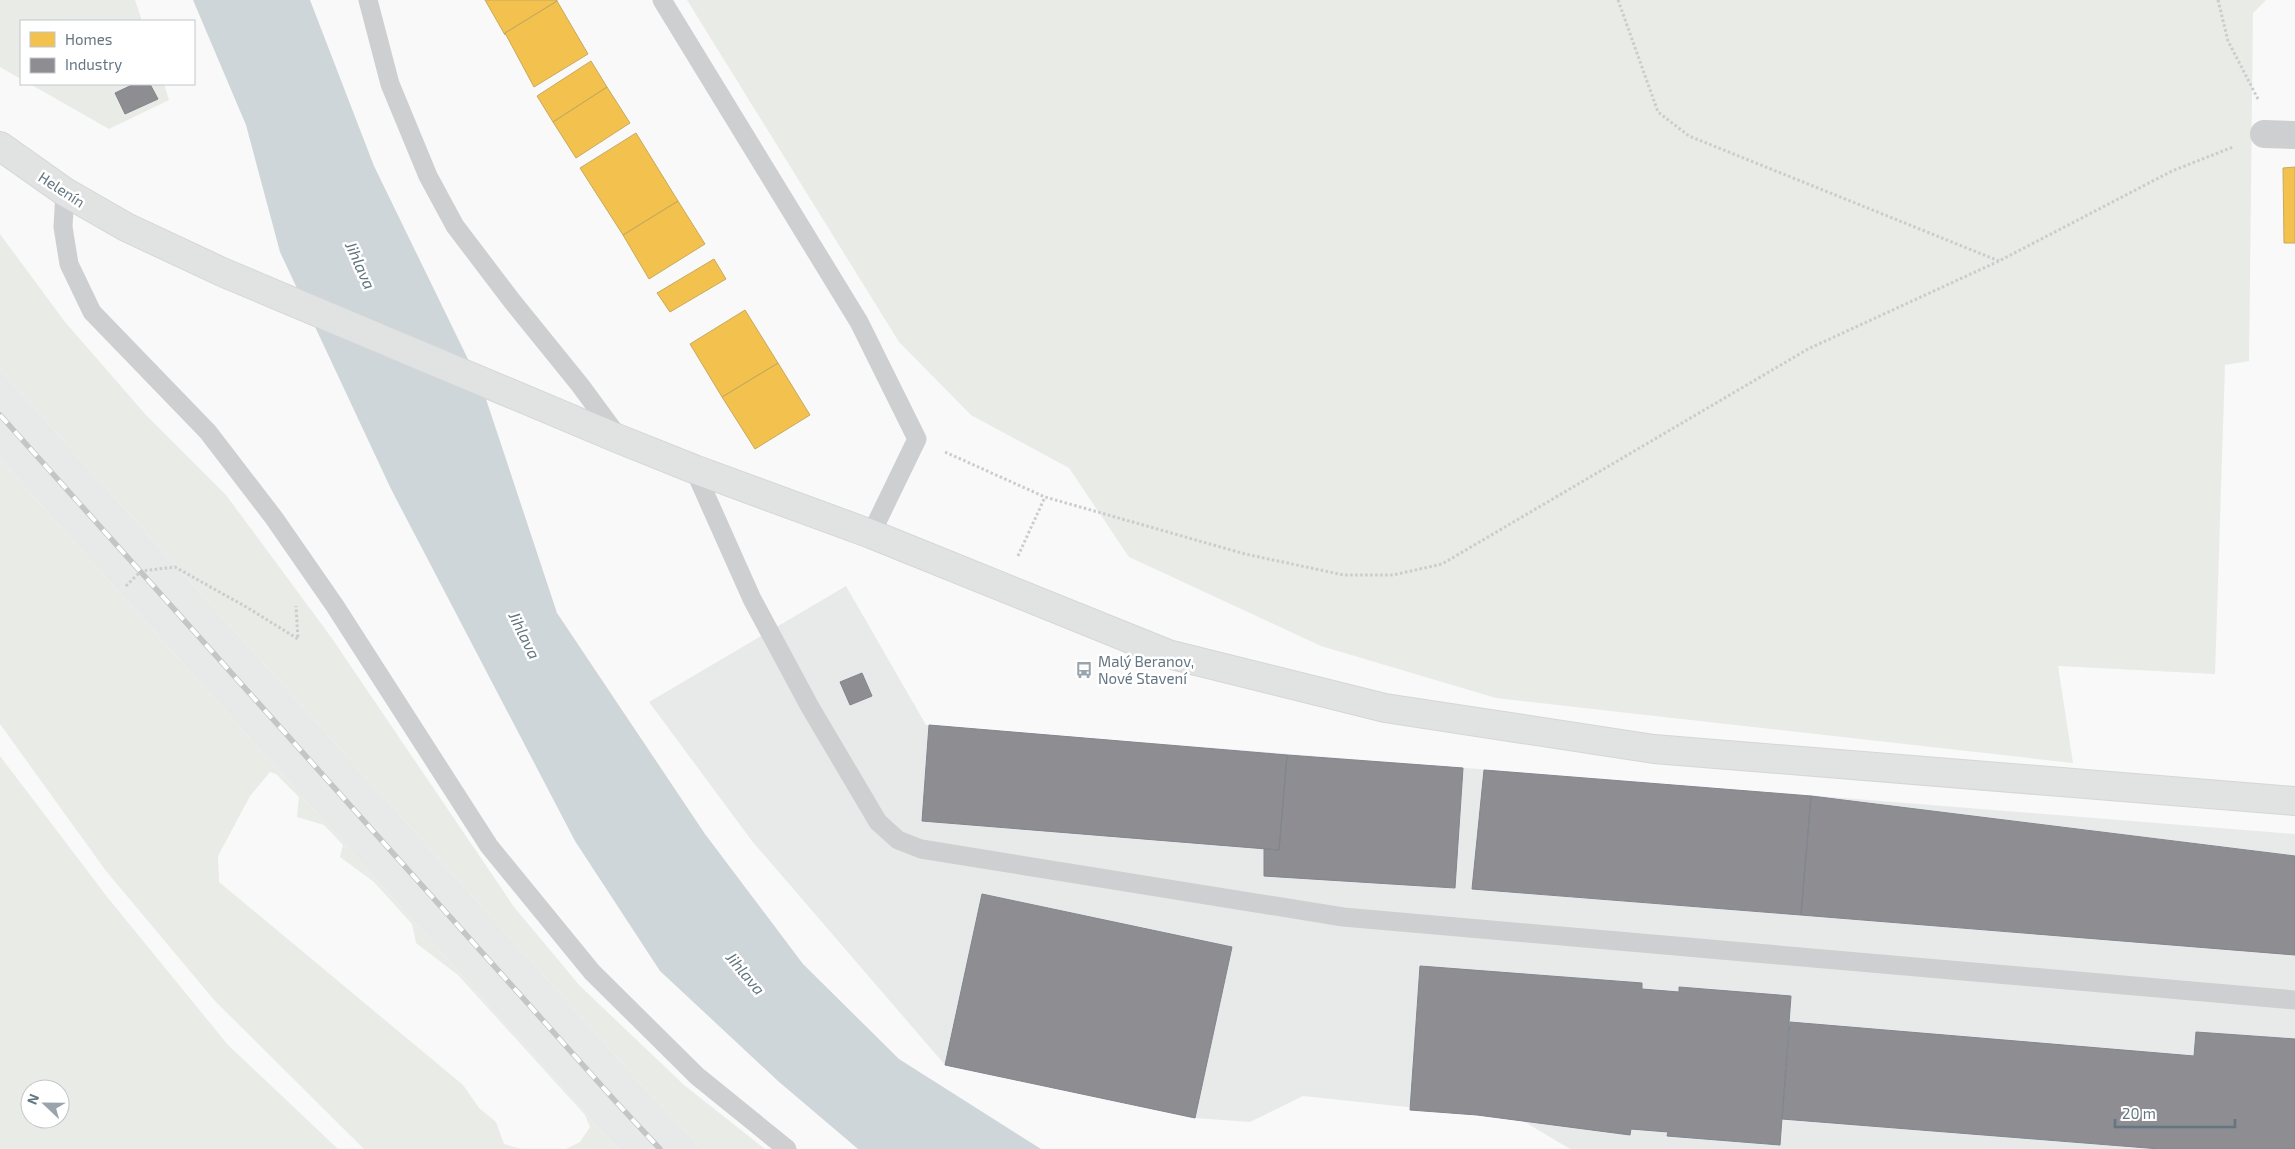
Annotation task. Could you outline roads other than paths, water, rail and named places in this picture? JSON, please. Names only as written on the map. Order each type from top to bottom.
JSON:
[{"type":"street","name":"Helenín","points":[[0,146],[65,192],[126,228],[222,272],[619,439],[694,469],[870,534],[1168,654],[1384,708],[1654,749],[2295,800]]},
{"type":"lane","points":[[368,0],[390,84],[428,176],[455,226],[512,301],[580,385],[619,439]]},
{"type":"lane","points":[[662,0],[859,322],[917,439],[870,534]]},
{"type":"lane","points":[[65,192],[62,227],[69,264],[92,312],[208,432],[274,518],[335,606],[489,846],[592,972],[697,1076],[787,1149]]},
{"type":"lane","points":[[694,469],[752,599],[810,706],[878,822],[898,840],[921,849],[1342,917],[2295,1000]]},
{"type":"water","name":"Jihlava","points":[[193,0],[310,0],[374,166],[483,390],[557,613],[705,834],[803,964],[899,1059],[1041,1149],[858,1149],[778,1081],[660,971],[575,841],[391,489],[280,252],[246,125]]},
{"type":"railway","points":[[0,415],[660,1149]]},
{"type":"place","name":"Malý Beranov, Nové Stavení","points":[[1084,670]]}]
